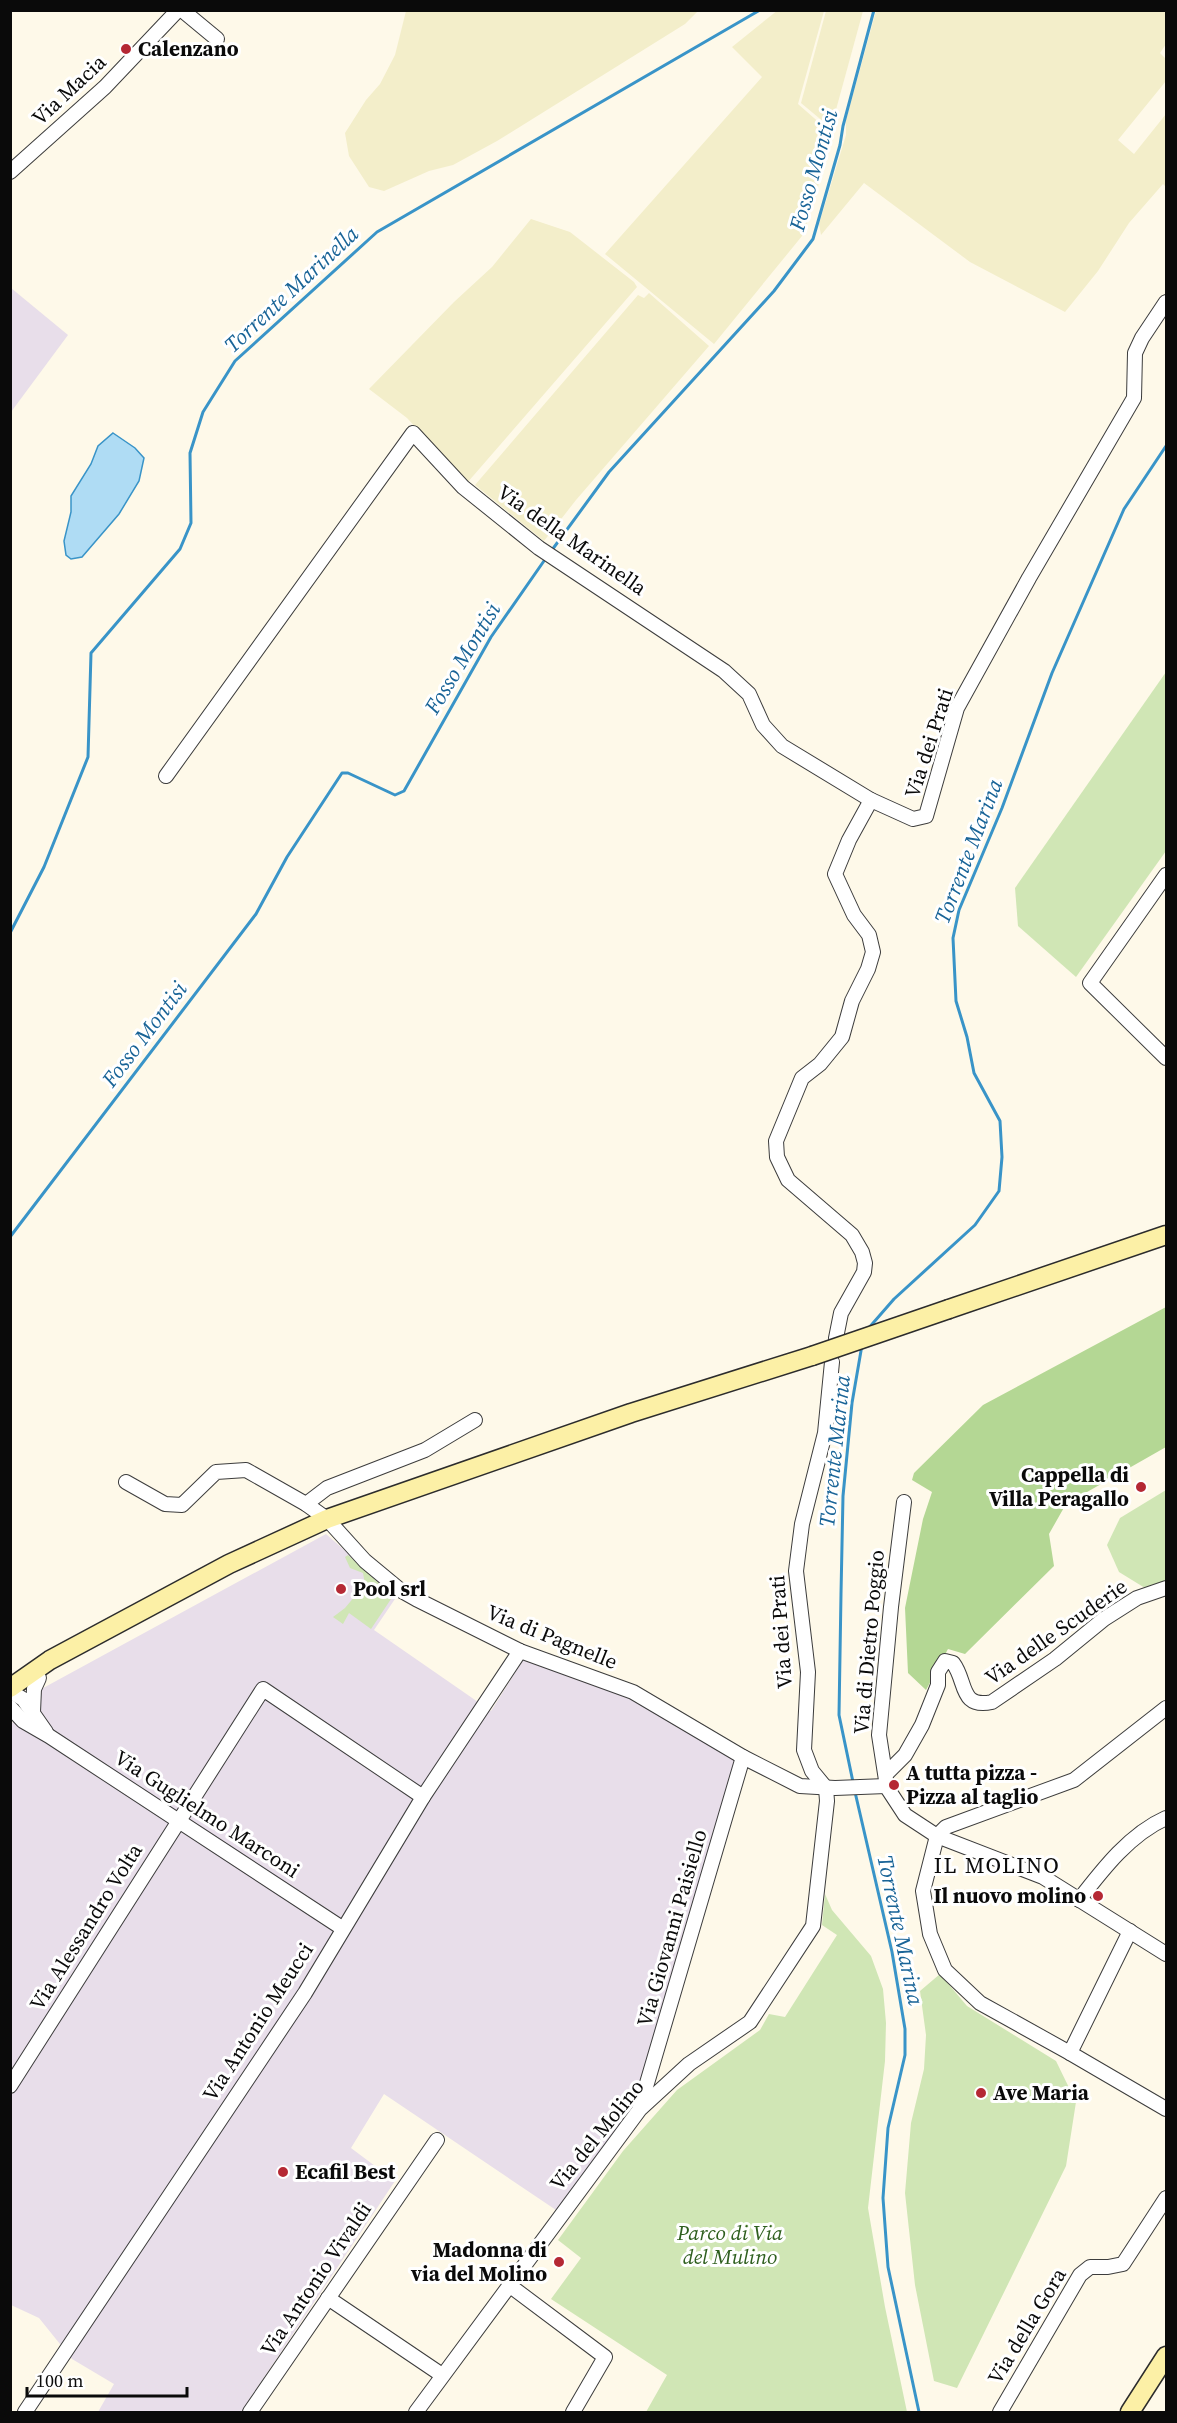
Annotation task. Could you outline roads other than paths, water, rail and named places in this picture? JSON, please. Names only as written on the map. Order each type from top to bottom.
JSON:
[{"type":"main road","points":[[12,1695],[50,1660],[229,1564],[327,1519],[630,1413],[812,1356],[1167,1235]]},
{"type":"main road","points":[[12,1695],[88,1641]]},
{"type":"main road","points":[[1130,2412],[1167,2356]]},
{"type":"street","points":[[180,10],[217,39]]},
{"type":"street","name":"Via Macia","points":[[10,172],[105,87],[180,10]]},
{"type":"street","name":"Via dei Prati","points":[[836,1338],[841,1313],[864,1272],[865,1263],[862,1252],[852,1235],[788,1180],[777,1157],[776,1141],[802,1078],[820,1064],[842,1037],[852,1001],[868,969],[873,952],[869,935],[854,915],[835,874],[849,840],[871,800],[913,819],[927,816],[957,708],[1029,578],[1134,398],[1135,353],[1142,338],[1167,302]]},
{"type":"street","name":"Via della Marinella","points":[[166,776],[413,433],[463,487],[539,548],[724,671],[749,694],[763,725],[782,746],[871,800]]},
{"type":"street","points":[[1167,875],[1089,982],[1167,1058]]},
{"type":"street","name":"Via dei Prati","points":[[831,1788],[812,1771],[804,1750],[808,1672],[796,1571],[802,1524],[825,1433],[832,1362]]},
{"type":"street","points":[[306,1504],[327,1488],[425,1450],[475,1420]]},
{"type":"street","name":"Via di Pagnelle","points":[[126,1482],[165,1504],[182,1505],[216,1472],[246,1470],[306,1504],[327,1519],[365,1561],[400,1590],[520,1651],[633,1692],[744,1757],[800,1786],[831,1788]]},
{"type":"street","name":"Via di Dietro Poggio","points":[[883,1782],[879,1735],[904,1502]]},
{"type":"street","name":"Via delle Scuderie","points":[[883,1782],[905,1755],[922,1725],[938,1684],[939,1672],[945,1661],[950,1660],[957,1668],[962,1684],[972,1701],[979,1705],[992,1702],[1055,1659],[1104,1619],[1137,1598],[1167,1588]]},
{"type":"street","name":"Via Antonio Meucci","points":[[25,2412],[305,1993],[342,1928],[423,1797],[520,1651]]},
{"type":"street","points":[[22,1718],[39,1678]]},
{"type":"street","name":"Via Alessandro Volta","points":[[10,2086],[263,1689],[423,1797]]},
{"type":"street","name":"Via Guglielmo Marconi","points":[[12,1695],[22,1718],[342,1928]]},
{"type":"street","points":[[1167,1708],[1074,1780],[946,1827],[937,1836],[923,1892],[930,1934],[945,1970],[980,2003],[1167,2109]]},
{"type":"street","name":"Via Giovanni Paisiello","points":[[640,2109],[744,1757]]},
{"type":"street","points":[[831,1788],[883,1782],[905,1815],[937,1836],[1043,1877],[1167,1954]]},
{"type":"street","name":"Via del Molino","points":[[416,2412],[640,2109],[689,2064],[750,2022],[813,1926],[831,1788]]},
{"type":"street","points":[[1079,1900],[1107,1865],[1134,1839],[1154,1824],[1167,1818]]},
{"type":"street","points":[[1070,2054],[1130,1931]]},
{"type":"street","name":"Via Antonio Vivaldi","points":[[250,2412],[437,2140]]},
{"type":"street","name":"Via della Gora","points":[[1000,2412],[1080,2275],[1090,2267],[1123,2264],[1167,2198]]},
{"type":"street","points":[[508,2285],[605,2357],[573,2412]]},
{"type":"street","points":[[328,2298],[442,2375]]},
{"type":"water","points":[[113,433],[135,448],[144,458],[139,481],[119,514],[82,557],[71,559],[66,555],[64,541],[71,512],[71,496],[91,464],[98,446]]},
{"type":"waterway","name":"Torrente Marinella","points":[[10,933],[44,867],[88,757],[91,653],[180,549],[191,523],[190,453],[203,412],[235,361],[377,232],[760,10]]},
{"type":"waterway","name":"Fosso Montisi","points":[[552,550],[609,472],[774,291],[813,239],[840,145],[874,10]]},
{"type":"waterway","name":"Torrente Marina","points":[[867,1330],[894,1299],[975,1225],[999,1191],[1002,1157],[1000,1121],[974,1073],[967,1037],[956,1001],[953,938],[959,910],[1002,808],[1052,673],[1124,509],[1166,446]]},
{"type":"waterway","name":"Fosso Montisi","points":[[10,1237],[256,914],[287,857],[342,773],[348,773],[395,795],[404,791],[491,637],[546,558]]},
{"type":"waterway","name":"Torrente Marina","points":[[853,1782],[839,1715],[843,1496],[852,1403],[862,1345]]},
{"type":"waterway","name":"Torrente Marina","points":[[855,1792],[892,1952],[905,2029],[905,2055],[888,2128],[883,2198],[888,2267],[919,2412]]},
{"type":"place","name":"Calenzano","points":[[126,49]]},
{"type":"place","name":"Cappella di Villa Peragallo","points":[[1141,1487]]},
{"type":"place","name":"Pool srl","points":[[341,1589]]},
{"type":"place","name":"A tutta pizza - Pizza al taglio","points":[[894,1785]]},
{"type":"place","name":"Il nuovo molino","points":[[1098,1896]]},
{"type":"place","name":"Ave Maria","points":[[981,2093]]},
{"type":"place","name":"Ecafil Best","points":[[283,2172]]},
{"type":"place","name":"Madonna di via del Molino","points":[[559,2262]]},
{"type":"district","name":"IL MOLINO","points":[[997,1865]]},
{"type":"park label","name":"Parco di Via del Mulino","points":[[730,2245]]}]
